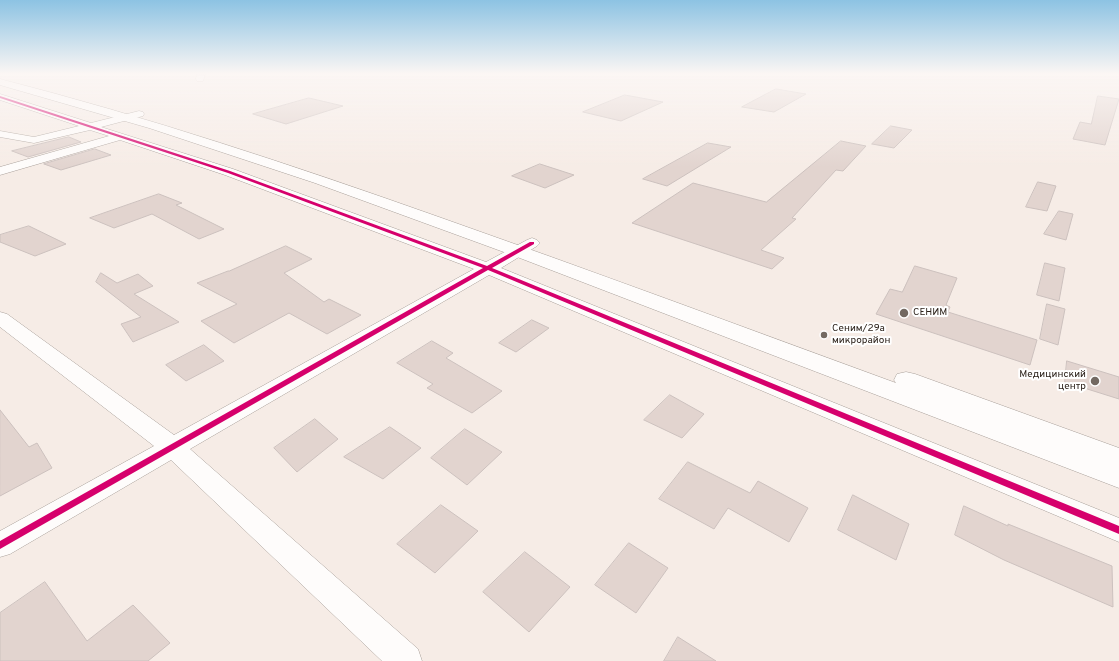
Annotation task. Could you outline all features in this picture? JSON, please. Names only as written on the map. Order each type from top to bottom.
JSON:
[{"type":"main road","points":[[87,105],[133,116],[313,178],[525,247],[961,408],[1119,459]]},
{"type":"main road","points":[[961,408],[1119,477]]},
{"type":"street","points":[[45,105],[91,127],[229,172],[487,268],[1119,530]]},
{"type":"street","points":[[0,134],[34,140],[133,116]]},
{"type":"street","points":[[0,171],[122,136]]},
{"type":"street","points":[[0,545],[525,247]]},
{"type":"street","points":[[0,318],[173,446],[406,661]]},
{"type":"building","points":[[285,105],[343,106],[286,124],[253,114]]},
{"type":"building","points":[[601,105],[657,105],[621,121],[583,112]]},
{"type":"building","points":[[746,105],[787,105],[774,112],[742,107]]},
{"type":"building","points":[[1096,105],[1117,105],[1105,145],[1073,139],[1080,122],[1091,124]]},
{"type":"building","points":[[891,126],[912,130],[894,148],[872,144]]},
{"type":"building","points":[[69,137],[81,142],[28,157],[12,151]]},
{"type":"building","points":[[841,141],[866,146],[843,171],[836,170],[792,218],[796,219],[761,250],[784,258],[772,269],[632,223],[693,183],[766,202]]},
{"type":"building","points":[[708,143],[731,147],[667,186],[643,179]]},
{"type":"building","points":[[95,149],[111,155],[61,170],[44,164]]},
{"type":"building","points":[[540,164],[574,175],[545,188],[512,176]]},
{"type":"building","points":[[1038,182],[1056,186],[1047,211],[1026,207]]},
{"type":"building","points":[[159,194],[182,203],[176,205],[224,229],[199,239],[152,214],[114,228],[90,218]]},
{"type":"building","points":[[1059,211],[1073,214],[1066,240],[1044,234]]},
{"type":"building","points":[[29,226],[66,244],[35,256],[0,242],[0,235]]},
{"type":"building","points":[[286,246],[312,259],[284,273],[324,302],[329,299],[361,315],[327,334],[289,313],[234,343],[201,321],[237,304],[197,283],[229,271]]},
{"type":"building","points":[[1045,263],[1065,268],[1059,301],[1037,295]]},
{"type":"building","points":[[915,266],[957,278],[946,305],[950,307],[948,312],[1037,340],[1030,365],[876,314],[890,289],[902,292]]},
{"type":"building","points":[[101,273],[117,283],[138,274],[153,286],[134,294],[179,322],[133,342],[121,324],[141,317],[96,282]]},
{"type":"building","points":[[1047,304],[1065,309],[1058,345],[1040,339]]},
{"type":"building","points":[[532,320],[549,328],[516,352],[499,343]]},
{"type":"building","points":[[432,341],[453,353],[446,358],[502,391],[472,413],[427,388],[433,384],[397,363]]},
{"type":"building","points":[[204,345],[224,361],[186,381],[166,365]]},
{"type":"building","points":[[1067,361],[1119,377],[1119,399],[1065,382]]},
{"type":"building","points":[[670,395],[704,414],[682,438],[644,420]]},
{"type":"building","points":[[0,410],[29,447],[37,443],[52,468],[0,496]]},
{"type":"building","points":[[315,419],[338,439],[297,472],[274,448]]},
{"type":"building","points":[[390,427],[421,448],[383,479],[344,457]]},
{"type":"building","points":[[465,429],[502,452],[467,485],[431,458]]},
{"type":"building","points":[[688,462],[750,493],[758,481],[808,508],[789,542],[728,508],[714,529],[659,499]]},
{"type":"building","points":[[853,495],[909,524],[896,560],[838,530]]},
{"type":"building","points":[[441,505],[478,531],[435,573],[397,544]]},
{"type":"building","points":[[964,506],[1008,526],[1008,524],[1112,566],[1113,607],[1004,560],[955,535]]},
{"type":"building","points":[[629,543],[668,568],[636,613],[595,585]]},
{"type":"building","points":[[525,552],[570,587],[529,632],[483,592]]},
{"type":"building","points":[[45,582],[87,641],[133,605],[170,643],[148,661],[0,661],[0,613]]},
{"type":"building","points":[[678,637],[716,661],[664,661]]},
{"type":"cycle path","points":[[24,105],[229,172],[487,268],[1119,530]]},
{"type":"cycle path","points":[[0,545],[532,243]]},
{"type":"place","name":"СЕНИМ","points":[[904,313]]},
{"type":"place","name":"Сеним/29а микрорайон","points":[[824,335]]},
{"type":"place","name":"Медицинский центр","points":[[1095,381]]}]
